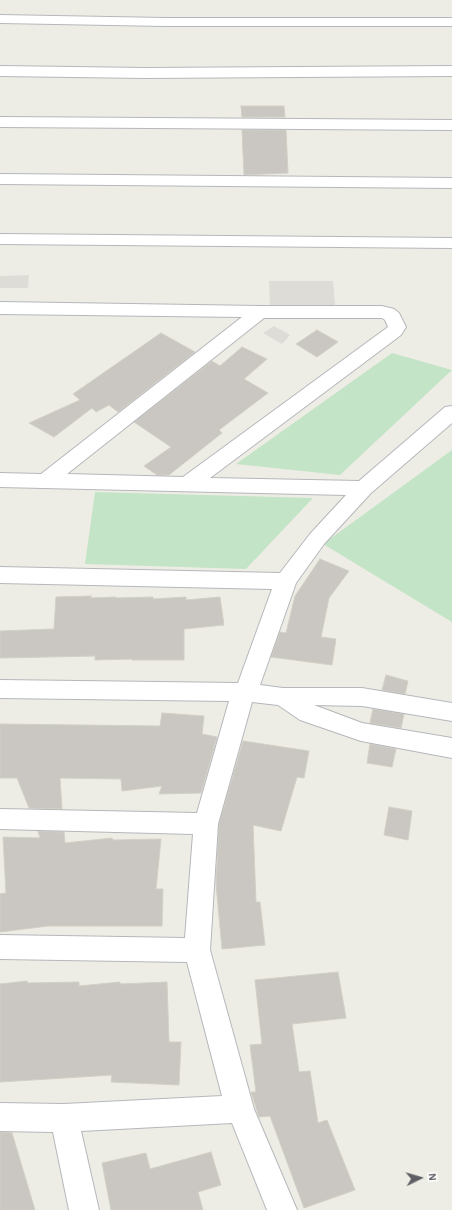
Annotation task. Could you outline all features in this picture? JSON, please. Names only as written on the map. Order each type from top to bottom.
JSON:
[{"type":"street","points":[[0,19],[164,22],[452,22]]},
{"type":"street","points":[[0,71],[145,74],[452,71]]},
{"type":"street","points":[[0,122],[452,125]]},
{"type":"street","points":[[0,179],[452,183]]},
{"type":"street","points":[[0,240],[452,243]]},
{"type":"street","points":[[0,308],[260,312],[382,312],[388,313],[392,317],[397,327],[394,332],[186,485]]},
{"type":"street","points":[[47,480],[260,312]]},
{"type":"street","points":[[282,1210],[240,1108],[197,950],[206,824],[241,701],[252,677],[286,581],[317,539],[364,488],[452,412]]},
{"type":"street","points":[[0,480],[364,488]]},
{"type":"street","points":[[0,575],[286,581]]},
{"type":"street","points":[[0,689],[245,692],[283,697],[362,697],[452,712]]},
{"type":"street","points":[[283,697],[308,713],[360,732],[452,748]]},
{"type":"street","points":[[0,819],[206,824]]},
{"type":"street","points":[[0,947],[197,950]]},
{"type":"street","points":[[0,1117],[64,1118],[240,1108]]},
{"type":"street","points":[[64,1118],[84,1210]]},
{"type":"shaded area","points":[[29,275],[28,288],[0,288],[0,276]]},
{"type":"shaded area","points":[[269,281],[333,281],[335,305],[270,306]]},
{"type":"shaded area","points":[[274,326],[290,335],[282,344],[263,333]]},
{"type":"green space","points":[[392,353],[452,370],[340,475],[236,464]]},
{"type":"green space","points":[[452,450],[452,622],[323,544]]},
{"type":"green space","points":[[95,492],[313,498],[246,569],[85,564]]},
{"type":"building","points":[[241,106],[284,106],[285,117],[242,117]]},
{"type":"building","points":[[242,130],[286,130],[288,173],[244,175]]},
{"type":"building","points":[[317,330],[338,342],[317,357],[296,344]]},
{"type":"building","points":[[161,333],[195,352],[118,412],[109,405],[96,412],[92,408],[54,437],[29,423],[80,400],[73,394]]},
{"type":"building","points":[[242,347],[267,359],[244,379],[268,393],[219,430],[222,433],[169,475],[157,475],[144,466],[171,447],[134,422],[212,361],[220,366]]},
{"type":"building","points":[[320,559],[349,571],[329,598],[321,637],[336,639],[332,665],[271,657],[280,632],[286,633],[295,596]]},
{"type":"building","points":[[91,596],[91,598],[153,597],[153,599],[186,597],[186,600],[220,597],[224,625],[184,629],[184,660],[95,660],[95,656],[0,658],[0,631],[54,629],[56,597]]},
{"type":"building","points":[[386,675],[408,681],[405,694],[382,690]]},
{"type":"building","points":[[373,709],[404,714],[401,728],[370,723]]},
{"type":"building","points":[[162,713],[204,716],[202,734],[217,737],[201,793],[159,794],[162,786],[122,791],[121,779],[60,778],[62,809],[29,808],[17,778],[0,778],[0,724],[160,726]]},
{"type":"building","points":[[243,741],[309,751],[304,778],[297,777],[281,831],[253,825],[256,902],[260,902],[265,945],[222,949],[216,884],[219,824]]},
{"type":"building","points":[[370,744],[396,749],[392,767],[367,763]]},
{"type":"building","points":[[389,807],[412,811],[408,840],[384,835]]},
{"type":"building","points":[[38,831],[64,832],[65,843],[112,838],[113,840],[161,839],[156,889],[163,889],[162,926],[48,926],[0,932],[0,894],[6,893],[3,837],[40,838]]},
{"type":"building","points":[[338,972],[346,1018],[292,1024],[299,1072],[310,1071],[318,1123],[327,1120],[355,1190],[304,1208],[270,1116],[259,1117],[251,1092],[256,1092],[250,1045],[262,1044],[255,980]]},
{"type":"building","points":[[27,981],[27,983],[79,982],[79,986],[120,982],[120,984],[167,982],[169,1042],[181,1042],[179,1085],[111,1082],[112,1075],[0,1082],[0,984]]},
{"type":"building","points":[[0,1132],[12,1133],[35,1210],[0,1210]]},
{"type":"building","points":[[211,1152],[221,1185],[198,1192],[203,1210],[111,1210],[102,1163],[146,1153],[150,1169]]}]
